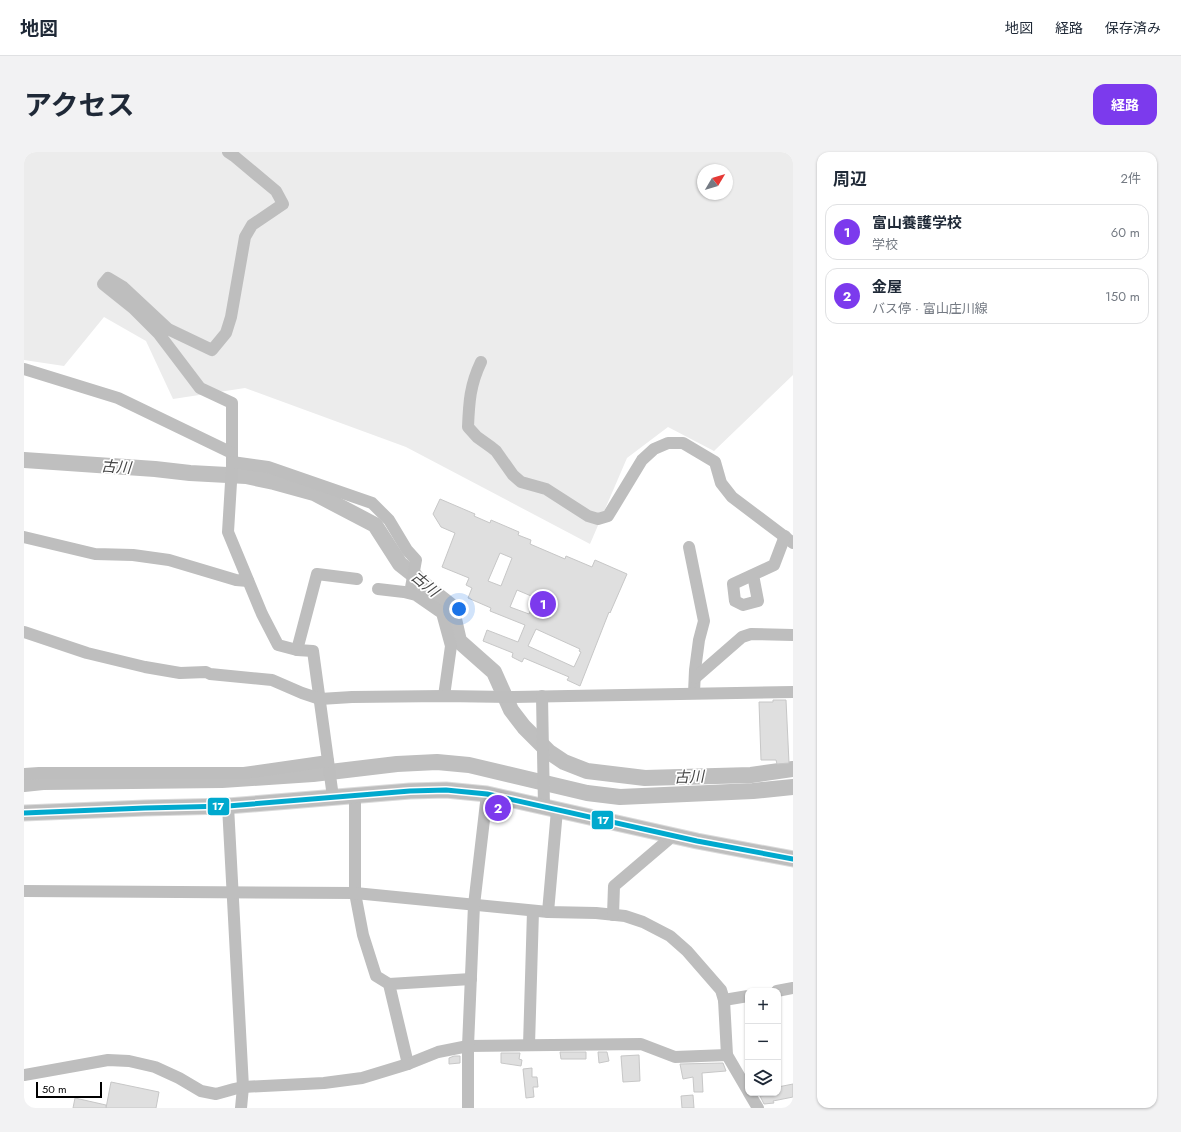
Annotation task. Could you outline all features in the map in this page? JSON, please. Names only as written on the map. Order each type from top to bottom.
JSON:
[{"type":"main road","points":[[24,813],[228,806],[410,791],[446,790],[487,794],[697,841],[793,859]]},
{"type":"street","points":[[228,152],[276,191],[283,204],[252,225],[245,237],[231,317],[226,333],[212,350],[168,329],[123,287],[108,278],[103,284],[133,308],[159,334],[200,388],[232,403],[232,461],[228,532],[262,614],[278,645],[297,650],[313,651],[333,797]]},
{"type":"street","points":[[480,362],[474,376],[470,396],[468,427],[476,437],[491,446],[513,475],[521,482],[546,489],[588,516],[598,519],[608,516],[642,460],[654,449],[668,443],[683,443],[715,462],[721,483],[732,497],[789,540],[774,565],[753,575]]},
{"type":"street","points":[[24,369],[118,398],[232,461],[268,467],[372,503],[389,520],[407,550],[416,560],[410,590]]},
{"type":"street","points":[[24,537],[95,554],[133,555],[169,560],[236,580],[248,581]]},
{"type":"street","points":[[689,547],[704,621],[699,640],[694,693]]},
{"type":"street","points":[[297,650],[317,574],[357,579]]},
{"type":"street","points":[[378,589],[410,590],[442,613],[451,646],[444,696]]},
{"type":"street","points":[[24,632],[87,653],[180,674],[206,672],[210,674],[272,680],[320,699],[352,697],[444,696],[513,698],[542,696],[793,692]]},
{"type":"street","points":[[695,678],[742,637],[751,634],[793,635]]},
{"type":"street","points":[[542,696],[544,792],[550,809],[548,912]]},
{"type":"street","points":[[24,774],[244,773],[328,763]]},
{"type":"street","points":[[468,1108],[468,1046],[474,905],[487,794]]},
{"type":"street","points":[[355,796],[355,893],[363,935],[376,976],[389,984],[471,979]]},
{"type":"street","points":[[228,806],[243,1088],[241,1108]]},
{"type":"street","points":[[613,915],[614,886],[668,840],[669,835]]},
{"type":"street","points":[[24,891],[355,893],[533,911],[596,913],[625,916],[643,922],[670,936],[687,951],[721,990],[724,1000],[727,1054],[745,1085]]},
{"type":"street","points":[[530,1045],[533,911]]},
{"type":"street","points":[[389,984],[408,1064]]},
{"type":"street","points":[[781,990],[793,988]]},
{"type":"street","points":[[724,1000],[745,996]]},
{"type":"street","points":[[24,1075],[108,1060],[129,1060],[155,1067],[202,1091],[216,1094],[243,1088],[324,1083],[362,1078],[408,1064],[438,1052],[468,1046],[641,1044],[676,1057],[727,1054]]},
{"type":"street","points":[[751,1096],[758,1108]]},
{"type":"shaded area","points":[[24,152],[793,152],[793,375],[714,451],[668,427],[627,458],[590,544],[406,447],[245,388],[173,399],[146,341],[104,317],[64,366],[24,360]]},
{"type":"building","points":[[440,499],[475,514],[474,516],[490,523],[491,520],[519,532],[518,535],[531,540],[530,544],[565,559],[566,556],[592,567],[595,560],[627,574],[610,613],[609,612],[580,686],[567,680],[569,677],[524,658],[522,662],[512,657],[513,653],[483,641],[487,630],[518,642],[525,625],[490,611],[491,608],[468,598],[472,588],[466,585],[469,578],[442,567],[455,533],[441,527],[433,514]],"holes":[[[500,553],[512,558],[501,586],[488,581]],[[517,590],[536,598],[529,614],[510,607]],[[536,629],[580,649],[579,651],[581,652],[574,667],[528,646]]]},
{"type":"building","points":[[773,700],[786,700],[789,763],[777,764],[776,760],[761,760],[759,702],[773,702]]},
{"type":"building","points":[[560,1052],[586,1052],[586,1059],[561,1059]]},
{"type":"building","points":[[598,1052],[607,1052],[609,1061],[599,1063]]},
{"type":"building","points":[[501,1053],[520,1053],[519,1059],[522,1060],[521,1066],[501,1063]]},
{"type":"building","points":[[639,1055],[640,1081],[623,1082],[621,1056]]},
{"type":"building","points":[[460,1056],[460,1063],[449,1064],[449,1058]]},
{"type":"building","points":[[723,1063],[726,1071],[702,1073],[703,1092],[694,1092],[693,1077],[683,1079],[680,1064]]},
{"type":"building","points":[[532,1068],[532,1077],[537,1077],[538,1087],[533,1087],[534,1097],[526,1098],[523,1069]]},
{"type":"building","points":[[111,1082],[159,1092],[156,1108],[106,1108]]},
{"type":"building","points":[[793,1084],[793,1097],[773,1101],[774,1103],[764,1104],[760,1096],[781,1096],[781,1086]]},
{"type":"building","points":[[693,1095],[694,1108],[682,1108],[681,1096]]},
{"type":"building","points":[[75,1098],[106,1105],[106,1108],[73,1108]]},
{"type":"waterway","name":"古川","points":[[24,460],[246,476],[314,493],[375,525],[400,564],[451,606],[459,641],[494,672],[511,710],[524,727],[549,752],[564,762],[587,771],[645,778],[751,775],[793,769]]},
{"type":"waterway","points":[[24,784],[43,782],[222,780],[313,774],[397,764],[437,762],[469,765],[587,793],[620,797],[753,791],[793,787]]},
{"type":"transit line","name":"17","points":[[24,813],[228,806],[410,791],[446,790],[487,794],[697,841],[793,859]]},
{"type":"place","name":"富山養護学校","points":[[543,604]]},
{"type":"place","name":"金屋","points":[[498,808]]}]
